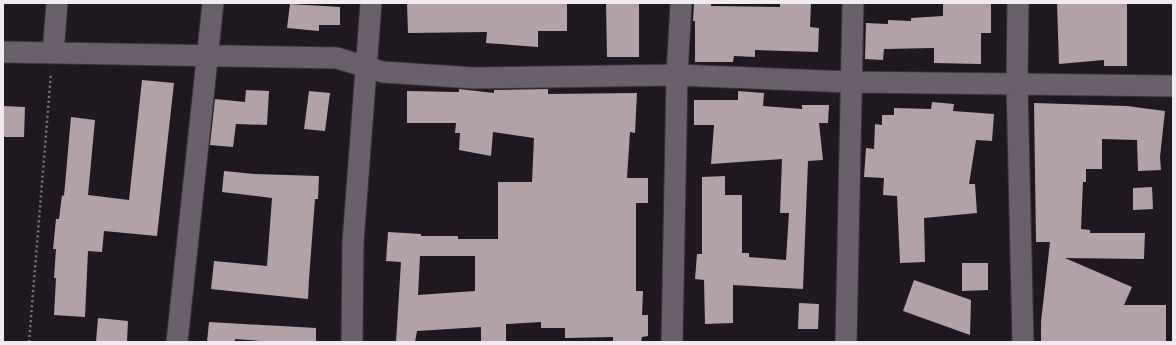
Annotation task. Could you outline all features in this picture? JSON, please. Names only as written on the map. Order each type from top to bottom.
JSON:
[{"type":"street","points":[[53,53],[57,3]]},
{"type":"street","points":[[177,342],[212,3]]},
{"type":"street","points":[[352,342],[353,242],[365,66],[371,3]]},
{"type":"street","points":[[672,342],[677,75],[681,3]]},
{"type":"street","points":[[846,342],[850,82],[853,3]]},
{"type":"street","points":[[1018,3],[1017,84],[1023,342]]},
{"type":"street","points":[[3,52],[337,58],[383,72],[474,78],[677,75],[850,82],[1173,86]]},
{"type":"path","points":[[29,342],[53,53]]},
{"type":"building","points":[[407,3],[567,3],[567,31],[538,31],[538,47],[486,43],[487,32],[408,33]]},
{"type":"building","points":[[606,3],[639,3],[639,57],[607,57]]},
{"type":"building","points":[[780,3],[811,3],[810,27],[819,28],[818,52],[755,50],[755,57],[734,56],[733,62],[695,62],[695,21],[693,21],[694,4],[711,4],[711,6],[780,7]]},
{"type":"building","points":[[943,3],[991,3],[991,33],[981,33],[981,64],[934,63],[934,48],[884,49],[883,60],[865,59],[866,23],[888,24],[888,20],[911,21],[911,18],[943,16]]},
{"type":"building","points":[[1057,3],[1127,3],[1127,66],[1104,66],[1104,60],[1059,64]]},
{"type":"building","points":[[290,4],[340,7],[340,25],[319,25],[319,31],[287,28]]},
{"type":"building","points":[[142,80],[174,83],[157,236],[104,231],[102,252],[88,251],[85,317],[54,315],[56,249],[53,249],[56,219],[59,219],[62,195],[64,196],[71,117],[95,120],[88,195],[129,200]]},
{"type":"building","points":[[459,89],[494,93],[494,90],[548,89],[548,94],[637,93],[635,133],[630,132],[627,178],[648,178],[648,203],[636,203],[636,291],[643,291],[642,315],[648,315],[648,336],[642,337],[641,342],[613,342],[613,337],[565,338],[565,328],[541,328],[541,322],[506,324],[506,342],[481,342],[481,327],[417,331],[415,342],[396,342],[401,262],[386,261],[388,232],[421,234],[421,236],[458,236],[458,239],[498,239],[498,182],[532,182],[534,138],[493,132],[491,156],[459,150],[460,133],[455,133],[456,123],[407,123],[407,91],[459,92]],"holes":[[[420,256],[475,256],[475,291],[418,295]]]},
{"type":"building","points":[[246,90],[269,91],[267,125],[236,124],[233,147],[210,145],[215,99],[245,102]]},
{"type":"building","points":[[309,91],[330,93],[325,131],[304,129]]},
{"type":"building","points":[[738,91],[764,93],[763,106],[802,109],[802,105],[829,105],[828,123],[819,123],[823,160],[808,161],[803,289],[733,285],[733,323],[705,324],[704,280],[695,279],[697,254],[702,254],[702,177],[725,176],[725,195],[742,195],[742,253],[749,253],[749,257],[786,260],[789,213],[780,213],[782,159],[711,164],[714,125],[694,125],[694,100],[738,100]]},
{"type":"building","points":[[932,102],[954,104],[953,111],[994,114],[992,141],[976,140],[969,184],[975,184],[977,213],[924,218],[925,262],[900,263],[897,196],[883,195],[884,178],[864,177],[866,148],[874,149],[875,124],[882,125],[882,115],[894,115],[894,108],[931,109]]},
{"type":"building","points":[[1034,103],[1127,106],[1165,111],[1160,157],[1161,170],[1138,171],[1137,140],[1102,139],[1102,169],[1086,169],[1086,182],[1083,182],[1081,229],[1090,230],[1090,233],[1145,233],[1144,259],[1065,258],[1132,287],[1124,305],[1166,305],[1166,342],[1041,342],[1041,322],[1050,242],[1036,242]]},
{"type":"building","points":[[3,106],[25,107],[24,137],[3,137]]},
{"type":"building","points":[[224,171],[254,174],[319,176],[318,199],[315,199],[308,299],[211,289],[214,261],[267,266],[272,198],[222,192]]},
{"type":"building","points":[[1152,187],[1153,209],[1133,210],[1133,188]]},
{"type":"building","points":[[962,263],[988,263],[988,290],[962,291]]},
{"type":"building","points":[[914,280],[971,300],[970,335],[903,311]]},
{"type":"building","points":[[799,303],[819,304],[818,329],[798,329]]},
{"type":"building","points":[[98,318],[128,321],[127,342],[96,342]]},
{"type":"building","points":[[209,322],[316,328],[316,342],[274,342],[235,339],[235,342],[207,342]]}]
